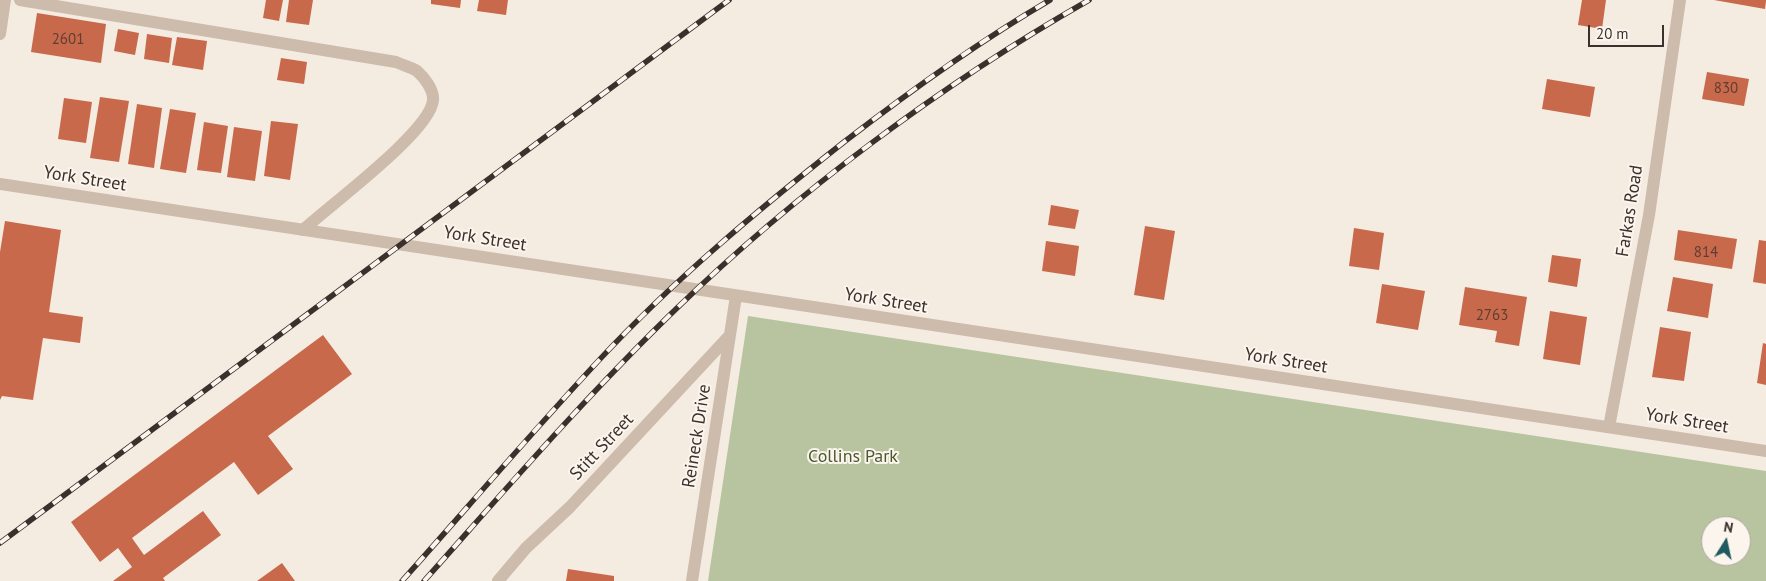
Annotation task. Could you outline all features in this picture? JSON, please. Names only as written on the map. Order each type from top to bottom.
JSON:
[{"type":"street","points":[[0,34],[5,0]]},
{"type":"street","points":[[20,0],[396,62],[416,70],[428,83],[434,98],[430,112],[406,143],[303,230]]},
{"type":"street","name":"Farkas Road","points":[[1609,427],[1648,215],[1680,0]]},
{"type":"street","name":"York Street","points":[[0,184],[1766,451]]},
{"type":"street","name":"Reineck Drive","points":[[692,581],[736,296]]},
{"type":"street","name":"Stitt Street","points":[[498,581],[526,548],[570,507],[730,336]]},
{"type":"green space","name":"Collins Park","points":[[748,316],[1766,471],[1766,581],[708,581]]},
{"type":"building","points":[[266,0],[283,0],[279,21],[263,18]]},
{"type":"building","points":[[289,0],[313,0],[309,25],[286,22]]},
{"type":"building","points":[[431,0],[461,0],[460,8],[431,4]]},
{"type":"building","points":[[479,0],[508,0],[506,15],[477,11]]},
{"type":"building","points":[[1582,0],[1606,0],[1602,29],[1578,25]]},
{"type":"building","points":[[1714,0],[1766,0],[1766,1],[1765,9]]},
{"type":"building","points":[[37,13],[106,24],[101,63],[31,52]]},
{"type":"building","points":[[118,29],[139,33],[135,55],[114,51]]},
{"type":"building","points":[[147,34],[172,38],[169,63],[144,59]]},
{"type":"building","points":[[177,37],[207,41],[203,70],[172,65]]},
{"type":"building","points":[[281,58],[307,62],[304,84],[277,80]]},
{"type":"building","points":[[1707,72],[1749,79],[1744,106],[1702,99]]},
{"type":"building","points":[[1547,79],[1595,87],[1590,117],[1542,109]]},
{"type":"building","points":[[100,97],[129,101],[119,162],[90,158]]},
{"type":"building","points":[[64,98],[92,102],[86,143],[58,139]]},
{"type":"building","points":[[137,104],[162,108],[154,168],[128,164]]},
{"type":"building","points":[[170,109],[196,113],[186,173],[160,169]]},
{"type":"building","points":[[271,121],[298,124],[290,180],[264,176]]},
{"type":"building","points":[[204,122],[228,126],[221,173],[197,170]]},
{"type":"building","points":[[234,127],[262,131],[255,181],[227,177]]},
{"type":"building","points":[[1051,205],[1079,210],[1075,229],[1048,225]]},
{"type":"building","points":[[5,221],[61,230],[49,312],[83,317],[80,343],[43,338],[33,400],[2,396],[0,400],[0,252]]},
{"type":"building","points":[[1145,226],[1175,231],[1164,300],[1134,295]]},
{"type":"building","points":[[1354,228],[1384,233],[1379,270],[1349,266]]},
{"type":"building","points":[[1678,230],[1737,239],[1732,269],[1674,260]]},
{"type":"building","points":[[1759,240],[1766,241],[1766,284],[1753,282]]},
{"type":"building","points":[[1046,241],[1079,246],[1075,276],[1042,271]]},
{"type":"building","points":[[1552,255],[1581,259],[1577,287],[1548,282]]},
{"type":"building","points":[[1673,277],[1713,284],[1708,318],[1667,311]]},
{"type":"building","points":[[1382,284],[1425,291],[1418,330],[1376,323]]},
{"type":"building","points":[[1465,287],[1527,297],[1519,346],[1495,342],[1497,331],[1459,325]]},
{"type":"building","points":[[1550,311],[1587,317],[1580,365],[1543,359]]},
{"type":"building","points":[[1660,327],[1691,332],[1684,381],[1652,377]]},
{"type":"building","points":[[323,335],[352,374],[268,436],[293,469],[258,495],[234,462],[132,538],[144,555],[203,511],[221,535],[163,578],[165,581],[113,581],[132,567],[118,548],[100,562],[71,522]]},
{"type":"building","points":[[1763,343],[1766,344],[1766,385],[1757,383]]},
{"type":"building","points":[[282,563],[295,581],[257,581]]},
{"type":"building","points":[[568,569],[614,576],[614,581],[566,581]]},
{"type":"railway","points":[[0,543],[729,0]]},
{"type":"railway","points":[[402,581],[601,358],[658,300],[718,245],[844,142],[919,86],[971,50],[1050,0]]},
{"type":"railway","points":[[424,581],[547,443],[611,375],[676,309],[771,223],[873,142],[926,104],[979,67],[1089,0]]}]
